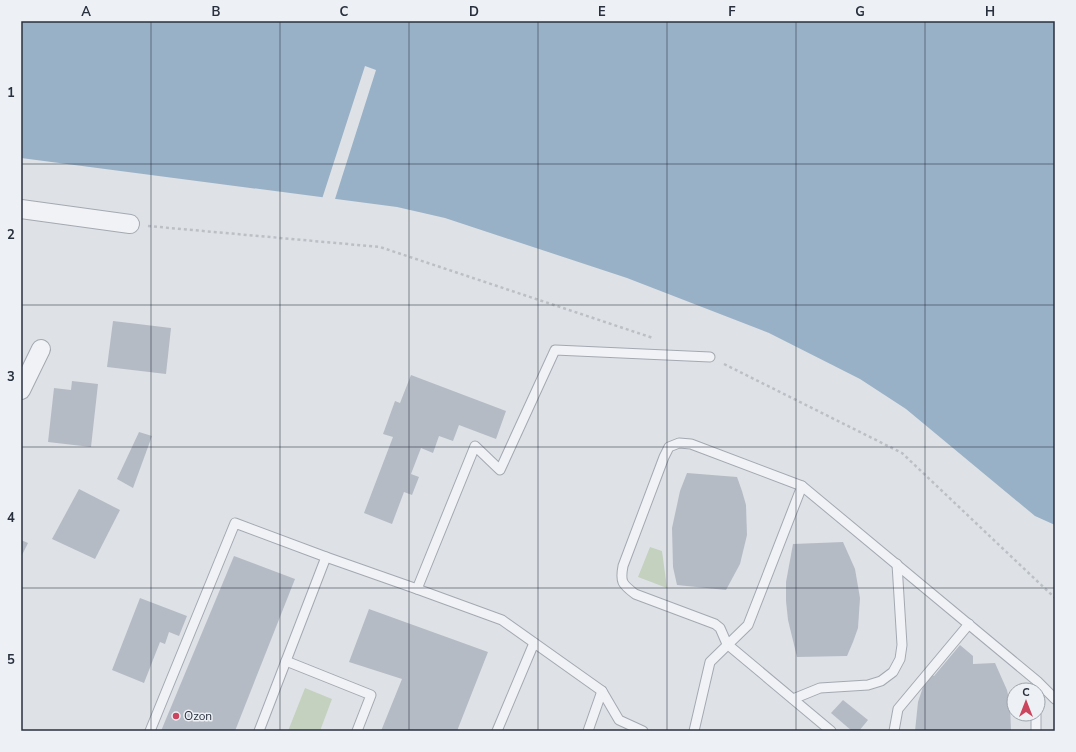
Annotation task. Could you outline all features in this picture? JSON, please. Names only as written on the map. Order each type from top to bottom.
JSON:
[{"type":"street","points":[[21,210],[130,224]]},
{"type":"street","points":[[21,390],[41,349]]},
{"type":"lane","points":[[417,589],[475,446],[500,470],[556,350],[710,357]]},
{"type":"lane","points":[[831,731],[728,644],[720,628],[716,624],[635,594],[624,586],[621,577],[623,566],[669,447],[680,443],[692,444],[802,486],[969,624],[1034,682]]},
{"type":"lane","points":[[694,731],[710,662],[748,625],[802,486]]},
{"type":"lane","points":[[150,731],[235,522],[326,558],[502,620],[602,692],[619,720],[643,731]]},
{"type":"lane","points":[[259,731],[326,558]]},
{"type":"lane","points":[[793,699],[820,688],[868,685],[881,681],[893,672],[900,659],[902,645],[897,564]]},
{"type":"lane","points":[[894,731],[898,709],[969,624]]},
{"type":"lane","points":[[497,731],[534,643]]},
{"type":"lane","points":[[286,661],[371,695],[357,731]]},
{"type":"lane","points":[[588,731],[602,692]]},
{"type":"lane","points":[[1046,692],[1055,699]]},
{"type":"green space","points":[[650,547],[662,551],[667,588],[638,577]]},
{"type":"green space","points":[[305,688],[332,699],[320,731],[288,731]]},
{"type":"water","points":[[21,21],[1055,21],[1055,525],[1035,516],[906,409],[860,379],[769,333],[627,278],[445,218],[397,207],[21,158]]},
{"type":"pier","points":[[365,66],[376,70],[335,201],[322,199]]},
{"type":"building","points":[[113,321],[171,328],[166,374],[107,367]]},
{"type":"building","points":[[411,375],[506,411],[496,439],[459,425],[453,441],[439,436],[433,453],[421,448],[411,474],[419,477],[412,495],[404,492],[392,524],[364,513],[393,437],[383,434],[395,401],[400,403]]},
{"type":"building","points":[[72,381],[98,384],[91,447],[48,442],[54,388],[71,390]]},
{"type":"building","points":[[139,432],[152,436],[133,488],[117,479]]},
{"type":"building","points":[[687,473],[737,477],[742,491],[746,505],[747,535],[740,564],[726,590],[677,585],[673,567],[672,528],[680,491]]},
{"type":"building","points":[[79,489],[120,510],[95,559],[52,539]]},
{"type":"building","points":[[21,540],[28,543],[21,557]]},
{"type":"building","points":[[843,542],[855,569],[860,598],[858,628],[853,642],[847,656],[797,657],[788,620],[786,601],[786,582],[793,544]]},
{"type":"building","points":[[234,556],[295,579],[235,731],[161,731]]},
{"type":"building","points":[[140,598],[187,616],[179,636],[169,632],[165,644],[160,642],[144,683],[112,670]]},
{"type":"building","points":[[369,609],[488,652],[457,731],[381,731],[402,679],[349,662]]},
{"type":"building","points":[[960,645],[973,656],[973,664],[995,663],[1006,688],[1006,722],[1011,722],[1011,731],[915,731],[918,702],[923,687],[931,674],[934,676]]},
{"type":"building","points":[[843,700],[868,720],[859,731],[852,731],[831,713]]},
{"type":"place","name":"Ozon","points":[[176,716]]}]
